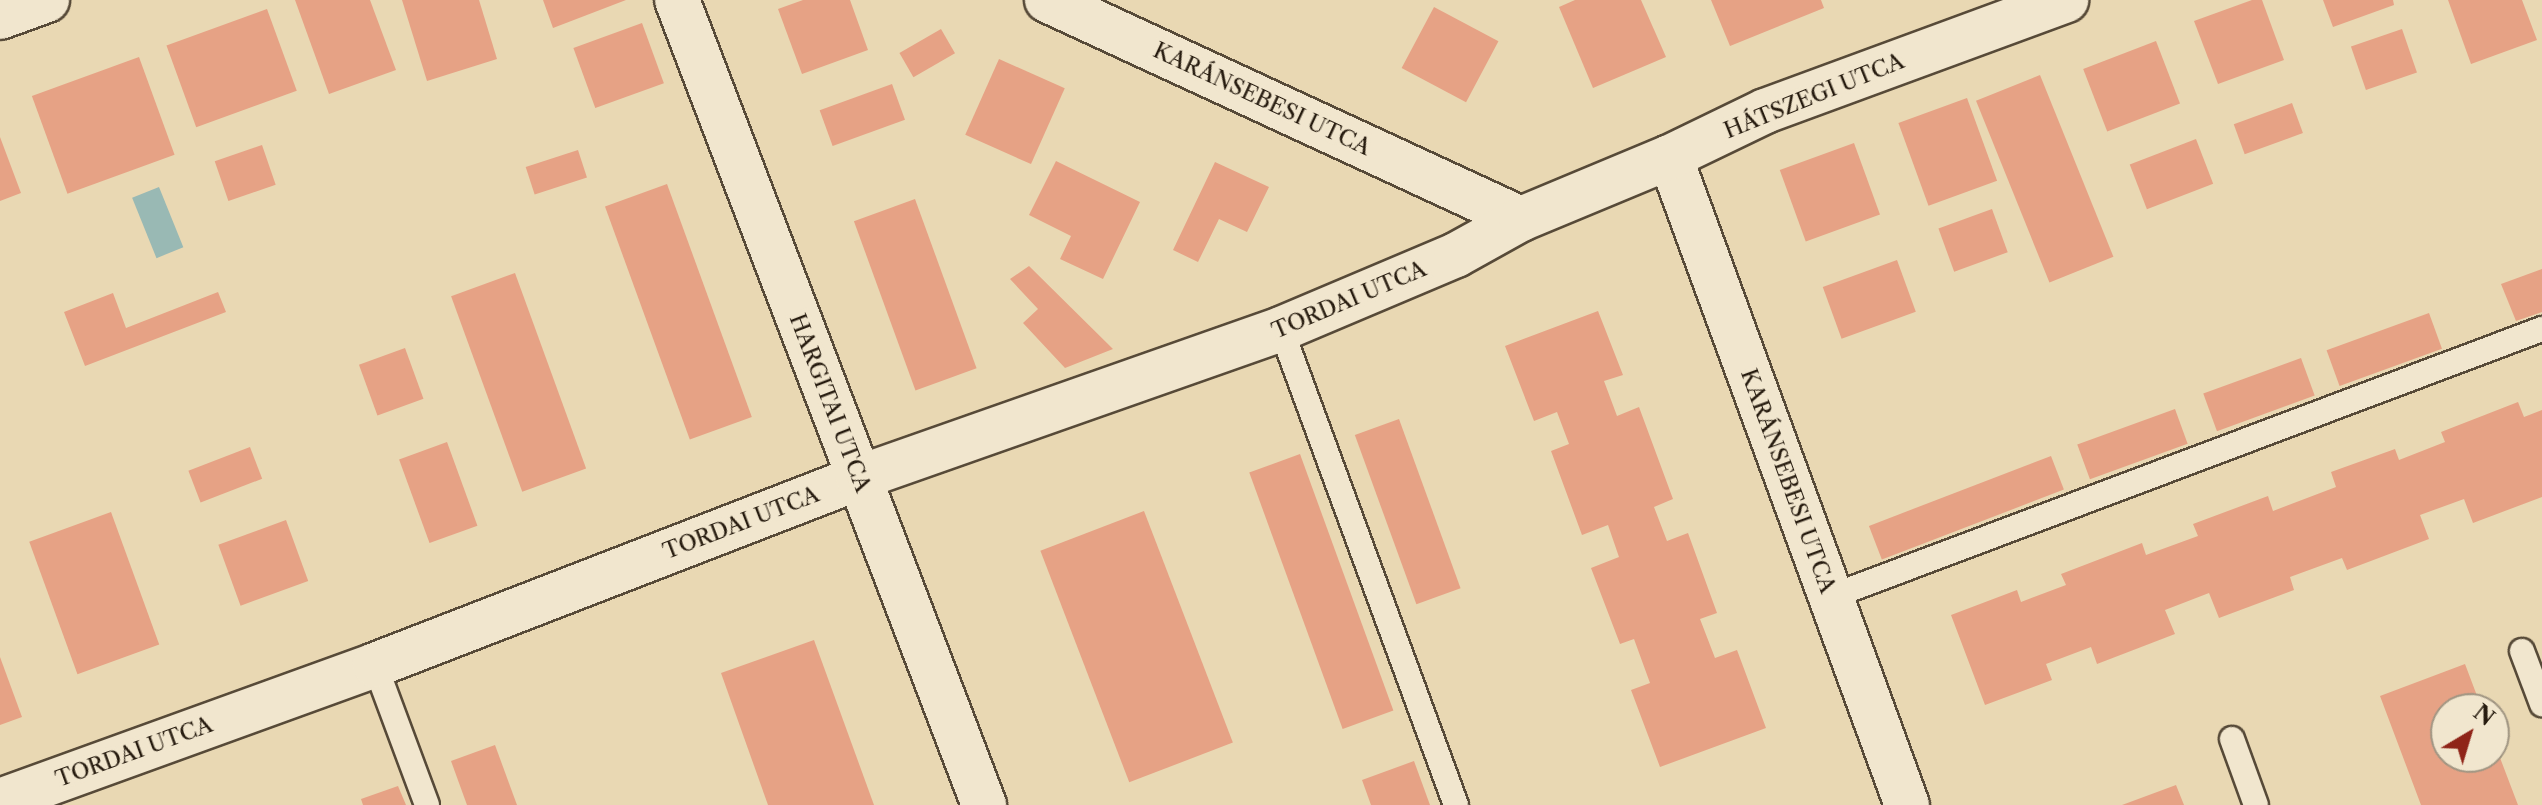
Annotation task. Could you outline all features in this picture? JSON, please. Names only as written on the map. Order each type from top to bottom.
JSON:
[{"type":"street","points":[[0,17],[47,0]]},
{"type":"street","name":"HARGITAI UTCA","points":[[677,0],[984,805]]},
{"type":"street","name":"KARÁNSEBESI UTCA","points":[[1047,0],[1521,219]]},
{"type":"street","name":"HÁTSZEGI UTCA","points":[[1521,219],[1670,157],[1765,111],[2066,0]]},
{"type":"street","name":"KARÁNSEBESI UTCA","points":[[1670,157],[1907,805]]},
{"type":"street","name":"TORDAI UTCA","points":[[0,801],[375,665],[858,478],[1281,329],[1456,255],[1521,219]]},
{"type":"lane","points":[[1281,329],[1456,805]]},
{"type":"lane","points":[[1830,597],[2542,329]]},
{"type":"lane","points":[[2522,651],[2542,704]]},
{"type":"lane","points":[[375,665],[427,805]]},
{"type":"lane","points":[[2232,739],[2256,805]]},
{"type":"water","points":[[159,187],[183,247],[156,258],[132,198]]},
{"type":"building","points":[[295,0],[370,0],[396,70],[329,94]]},
{"type":"building","points":[[402,0],[479,0],[497,59],[427,81]]},
{"type":"building","points":[[543,0],[626,0],[553,28]]},
{"type":"building","points":[[803,0],[850,0],[868,50],[802,74],[778,9]]},
{"type":"building","points":[[1575,0],[1641,0],[1666,57],[1593,88],[1559,7]]},
{"type":"building","points":[[1711,0],[1821,0],[1824,8],[1730,46]]},
{"type":"building","points":[[2252,0],[2262,0],[2284,60],[2218,84],[2194,21]]},
{"type":"building","points":[[2323,0],[2393,0],[2394,5],[2333,27]]},
{"type":"building","points":[[2448,0],[2522,0],[2537,40],[2471,64]]},
{"type":"building","points":[[1434,7],[1498,41],[1466,102],[1402,68]]},
{"type":"building","points":[[267,9],[297,91],[196,127],[166,46]]},
{"type":"building","points":[[642,23],[664,83],[595,108],[573,48]]},
{"type":"building","points":[[941,29],[955,53],[913,77],[899,53]]},
{"type":"building","points":[[2402,29],[2417,72],[2366,90],[2351,47]]},
{"type":"building","points":[[2156,41],[2180,104],[2107,132],[2083,69]]},
{"type":"building","points":[[139,57],[175,155],[67,194],[32,96]]},
{"type":"building","points":[[999,59],[1065,88],[1031,164],[965,135]]},
{"type":"building","points":[[2040,75],[2113,257],[2049,283],[1976,101]]},
{"type":"building","points":[[892,84],[905,120],[833,146],[820,110]]},
{"type":"building","points":[[1967,98],[1997,181],[1929,206],[1898,123]]},
{"type":"building","points":[[2292,103],[2303,133],[2245,154],[2234,124]]},
{"type":"building","points":[[0,137],[21,193],[0,201]]},
{"type":"building","points":[[2196,139],[2213,184],[2147,209],[2130,164]]},
{"type":"building","points":[[1854,143],[1880,214],[1806,241],[1780,170]]},
{"type":"building","points":[[262,145],[276,185],[228,201],[215,161]]},
{"type":"building","points":[[578,150],[587,178],[535,195],[526,167]]},
{"type":"building","points":[[1056,161],[1140,202],[1103,279],[1060,259],[1071,236],[1029,215]]},
{"type":"building","points":[[1215,162],[1269,187],[1247,232],[1219,219],[1198,262],[1173,250]]},
{"type":"building","points":[[667,184],[752,417],[690,440],[605,207]]},
{"type":"building","points":[[915,199],[977,368],[915,390],[854,221]]},
{"type":"building","points":[[1992,209],[2008,252],[1954,272],[1938,228]]},
{"type":"building","points":[[1897,260],[1916,312],[1842,339],[1823,287]]},
{"type":"building","points":[[1029,266],[1113,349],[1065,368],[1023,323],[1038,309],[1010,279]]},
{"type":"building","points":[[2542,269],[2542,312],[2516,321],[2501,284]]},
{"type":"building","points":[[515,273],[586,468],[522,492],[451,296]]},
{"type":"building","points":[[218,292],[226,312],[85,366],[64,312],[113,293],[126,328]]},
{"type":"building","points":[[1598,311],[1623,375],[1604,381],[1617,416],[1639,407],[1673,499],[1654,507],[1667,541],[1688,533],[1717,613],[1700,619],[1715,658],[1737,650],[1766,728],[1660,767],[1631,690],[1650,683],[1634,639],[1620,644],[1591,568],[1619,557],[1608,525],[1582,535],[1551,451],[1569,444],[1557,412],[1534,421],[1505,346]]},
{"type":"building","points":[[2429,313],[2442,349],[2340,386],[2327,350]]},
{"type":"building","points":[[405,348],[423,399],[377,416],[359,365]]},
{"type":"building","points":[[2301,358],[2315,396],[2217,431],[2203,394]]},
{"type":"building","points":[[2518,402],[2524,417],[2542,410],[2542,497],[2473,523],[2464,499],[2420,515],[2429,539],[2347,570],[2342,558],[2290,577],[2294,590],[2219,618],[2209,593],[2165,610],[2175,634],[2097,664],[2091,647],[2046,664],[2052,680],[1985,705],[1951,615],[2017,590],[2021,602],[2066,585],[2061,574],[2142,543],[2146,555],[2198,536],[2193,524],[2268,496],[2273,511],[2336,487],[2331,472],[2395,449],[2399,460],[2445,442],[2441,432]]},
{"type":"building","points":[[2175,409],[2188,444],[2090,479],[2077,445]]},
{"type":"building","points":[[1399,419],[1461,588],[1416,604],[1355,435]]},
{"type":"building","points":[[447,442],[477,526],[430,543],[399,459]]},
{"type":"building","points":[[250,447],[262,479],[201,502],[188,471]]},
{"type":"building","points":[[1300,454],[1393,711],[1343,729],[1249,472]]},
{"type":"building","points":[[2051,456],[2064,490],[1882,559],[1869,526]]},
{"type":"building","points":[[1144,511],[1233,743],[1129,782],[1040,551]]},
{"type":"building","points":[[111,512],[159,644],[77,674],[29,542]]},
{"type":"building","points":[[286,520],[308,581],[241,606],[218,545]]},
{"type":"building","points":[[814,640],[874,805],[768,805],[721,673]]},
{"type":"building","points":[[0,657],[22,717],[0,725]]},
{"type":"building","points":[[2465,664],[2476,693],[2430,693],[2430,773],[2506,773],[2518,805],[2421,805],[2380,696]]},
{"type":"building","points":[[495,745],[517,805],[467,805],[451,761]]},
{"type":"building","points":[[1414,761],[1430,805],[1371,805],[1362,780]]},
{"type":"building","points":[[2176,785],[2184,805],[2122,805]]},
{"type":"building","points":[[398,786],[406,805],[363,805],[361,799]]}]
